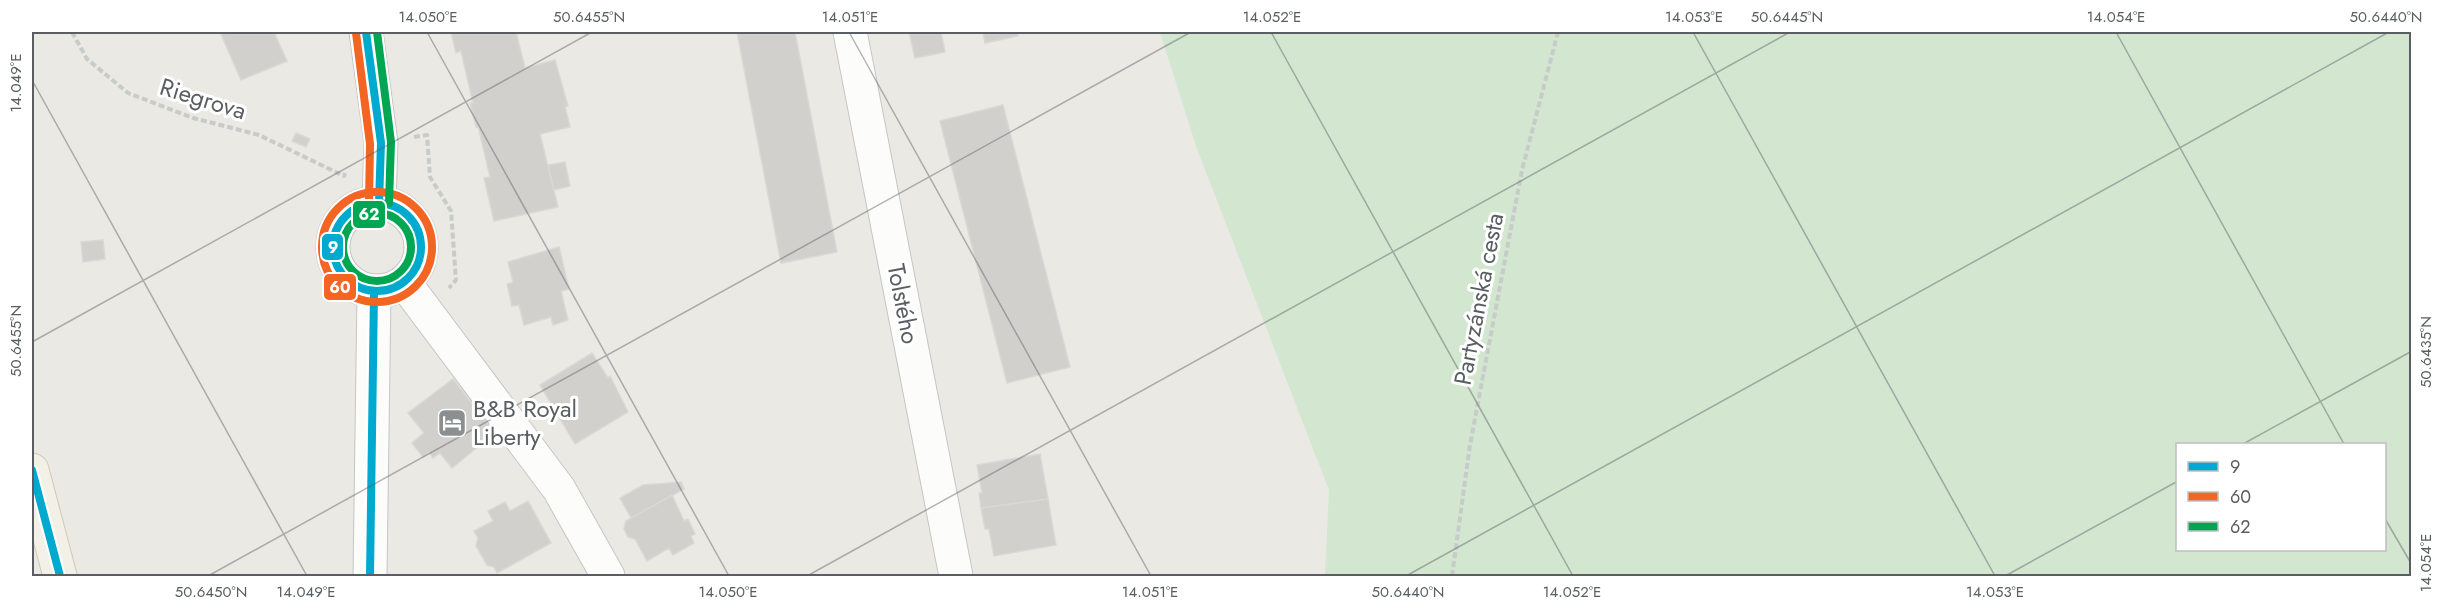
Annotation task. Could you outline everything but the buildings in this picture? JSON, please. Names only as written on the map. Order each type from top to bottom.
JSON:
[{"type":"main road","points":[[32,470],[60,576]]},
{"type":"street","points":[[366,32],[381,142],[379,203]]},
{"type":"street","name":"Tolstého","points":[[850,32],[956,576]]},
{"type":"street","points":[[370,576],[389,287],[419,263],[422,252],[419,231],[406,213],[387,203],[379,203],[366,204],[354,209],[344,218],[333,240],[333,251],[339,270],[358,287],[389,287],[426,313],[559,489],[608,576]]},
{"type":"path","name":"Riegrova","points":[[72,32],[87,59],[128,93],[193,118],[259,135],[344,176],[346,165]]},
{"type":"path","name":"Partyzánská cesta","points":[[1452,576],[1470,445],[1522,170],[1558,32]]},
{"type":"path","points":[[381,142],[427,135],[430,177],[451,211],[456,280],[426,313]]},
{"type":"green space","points":[[1160,32],[2411,32],[2411,576],[1325,576],[1329,490],[1196,146]]},
{"type":"transit line","name":"9","points":[[366,32],[381,143],[379,203]]},
{"type":"transit line","name":"62","points":[[377,32],[391,142],[389,203]]},
{"type":"transit line","name":"60","points":[[356,33],[370,144],[369,203]]},
{"type":"transit line","name":"60","points":[[377,192],[398,196],[416,208],[428,226],[432,247],[428,268],[416,286],[398,298],[377,302],[356,298],[338,286],[326,268],[322,247],[326,226],[338,208],[356,196],[377,192]]},
{"type":"transit line","name":"9","points":[[377,203],[402,210],[414,222],[421,247],[414,272],[402,284],[377,291],[352,284],[340,272],[333,247],[340,222],[352,210],[377,203]]},
{"type":"transit line","name":"62","points":[[377,213],[390,216],[401,223],[408,234],[411,247],[408,260],[401,271],[390,278],[377,281],[364,278],[353,271],[346,260],[343,247],[346,234],[353,223],[364,216],[377,213]]},
{"type":"transit line","name":"9","points":[[370,576],[374,292]]},
{"type":"transit line","name":"9","points":[[32,470],[60,576]]},
{"type":"place","name":"B&B Royal Liberty","points":[[452,423]]}]
